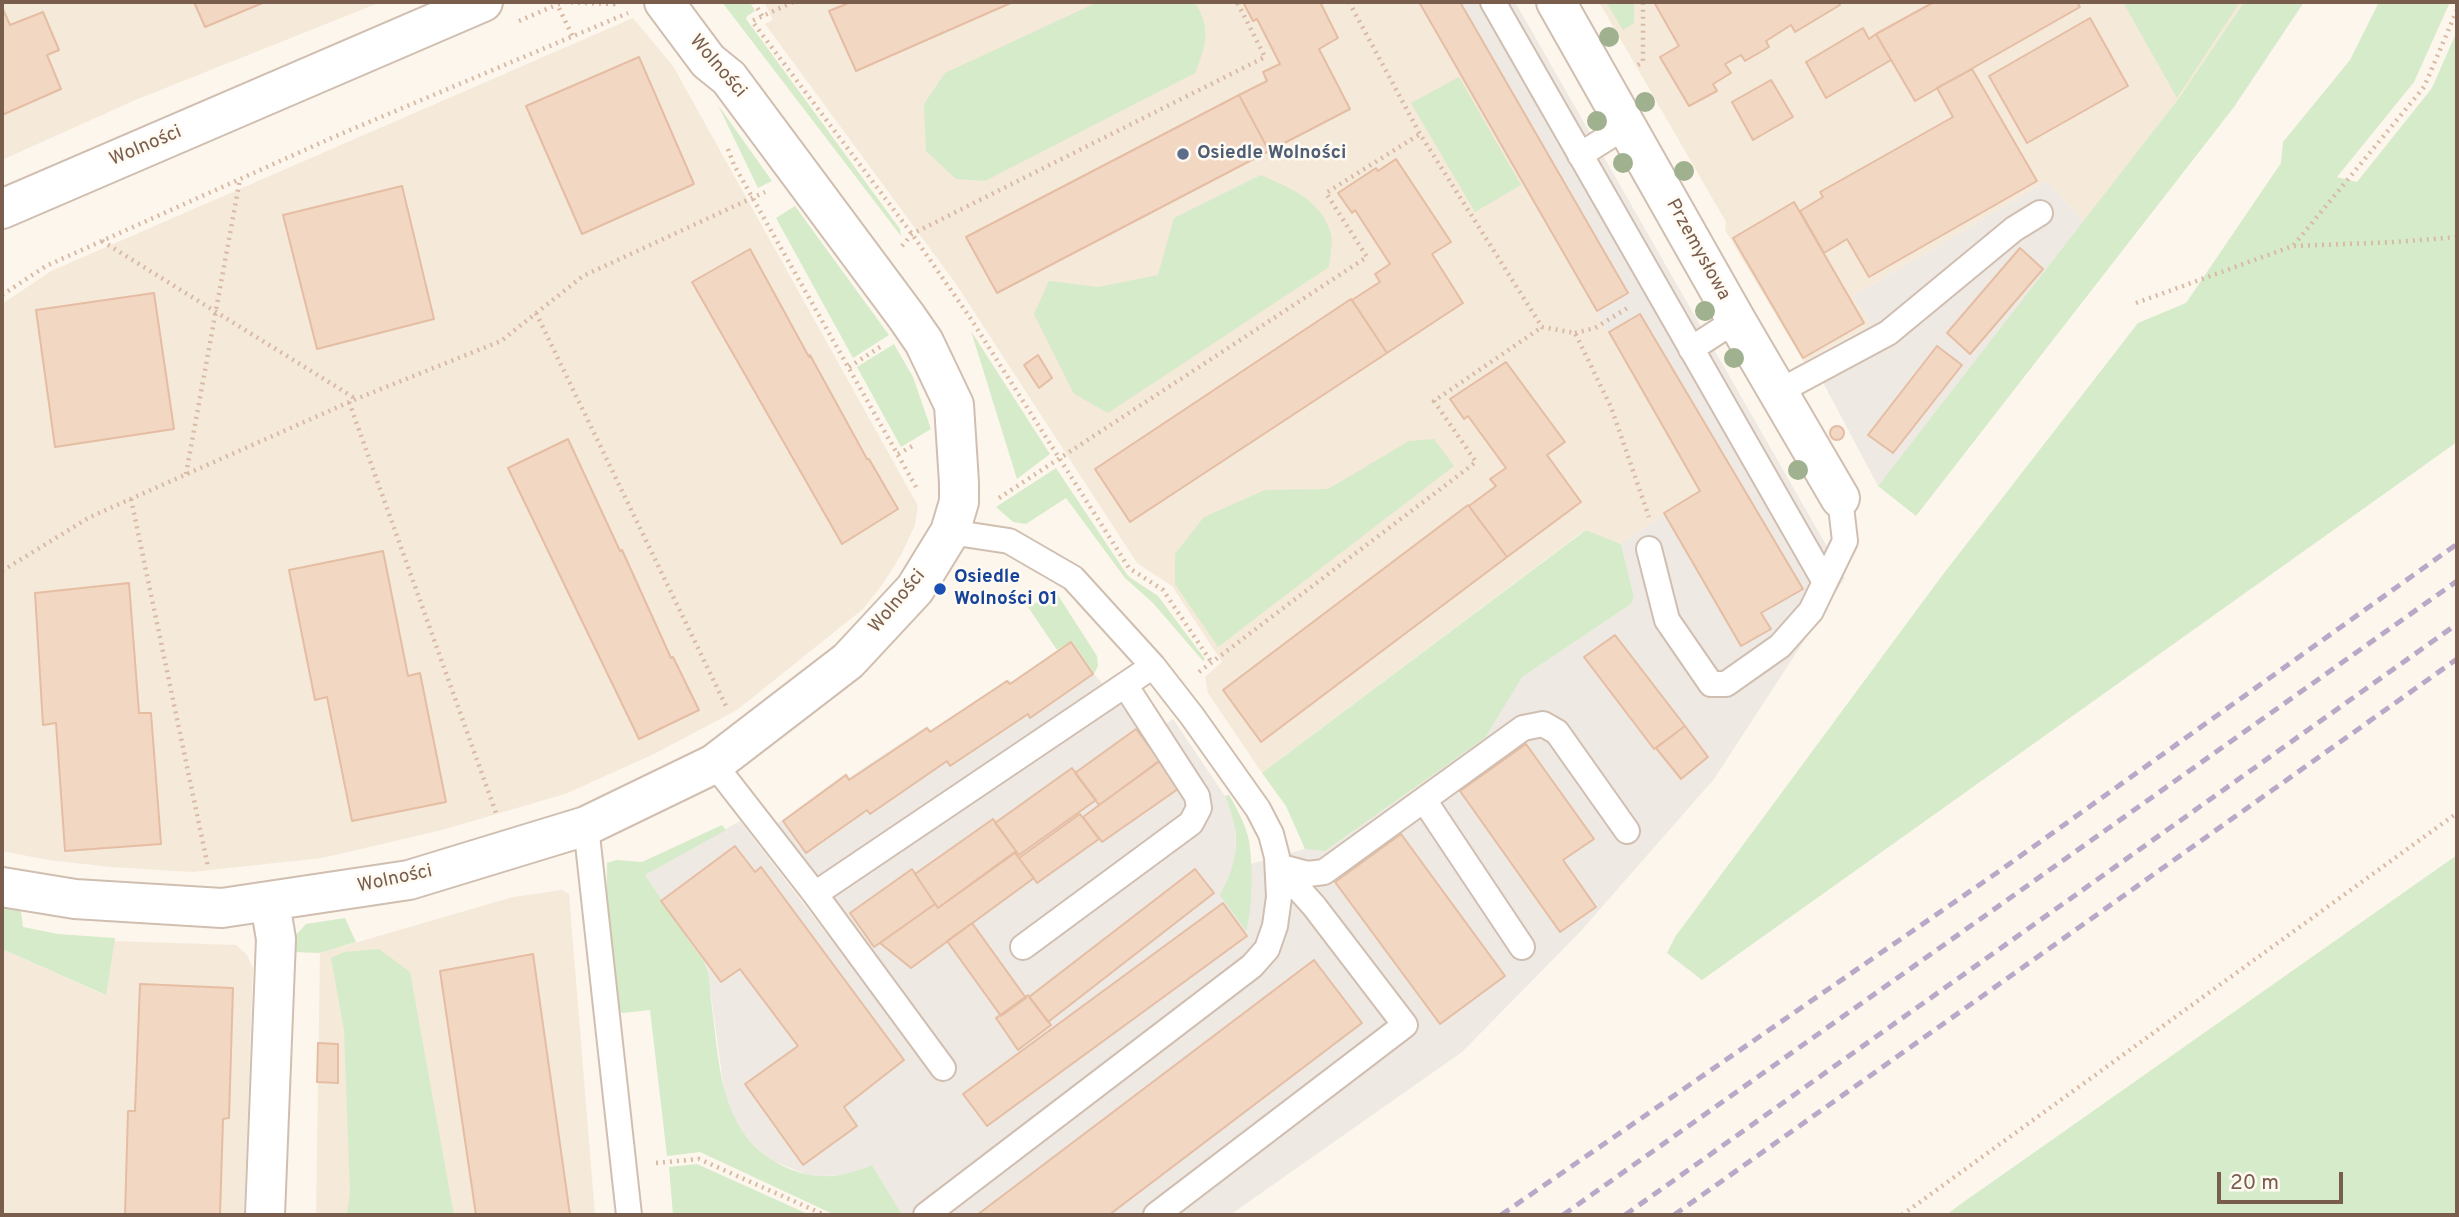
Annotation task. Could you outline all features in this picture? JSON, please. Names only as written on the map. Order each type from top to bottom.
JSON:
[{"type":"street","name":"Wolności","points":[[2,209],[483,2]]},
{"type":"street","name":"Przemysłowa","points":[[1556,2],[1840,498]]},
{"type":"street","name":"Wolności","points":[[2,887],[75,899],[175,907],[222,908],[270,903],[409,880],[586,826],[714,764],[848,660],[915,589],[950,532],[958,502],[960,463],[954,405],[923,342],[729,78],[650,6]]},
{"type":"street","points":[[265,1215],[276,939],[270,903]]},
{"type":"lane","points":[[1493,2],[1825,582]]},
{"type":"lane","points":[[1580,155],[1626,126]]},
{"type":"lane","points":[[1778,392],[1888,333],[2014,229],[2040,214]]},
{"type":"lane","points":[[1690,349],[1736,320]]},
{"type":"lane","points":[[1649,549],[1667,620],[1711,684],[1726,684],[1780,646],[1811,611],[1844,541],[1840,498]]},
{"type":"lane","points":[[926,1215],[1252,965],[1267,949],[1275,926],[1279,897],[1278,866],[1270,834],[1258,809],[1153,666],[1073,578],[1009,541],[950,532]]},
{"type":"lane","points":[[815,894],[1153,666]]},
{"type":"lane","points":[[1023,947],[1191,823],[1199,808],[1197,796],[1125,685]]},
{"type":"lane","points":[[1278,866],[1308,874],[1324,872],[1523,728],[1543,724],[1557,732],[1627,831]]},
{"type":"lane","points":[[714,764],[815,894],[943,1068]]},
{"type":"lane","points":[[1424,800],[1522,947]]},
{"type":"lane","points":[[586,826],[629,1215]]},
{"type":"lane","points":[[1156,1215],[1405,1026],[1314,906],[1278,866]]},
{"type":"path","points":[[542,11],[563,2],[614,5],[619,2]]},
{"type":"path","points":[[754,2],[762,16]]},
{"type":"path","points":[[793,2],[752,20],[912,234],[969,316],[1129,568],[1163,590],[1212,663]]},
{"type":"path","points":[[875,275],[912,234],[1265,57],[1237,2]]},
{"type":"path","points":[[1349,2],[1420,134],[1542,327]]},
{"type":"path","points":[[1631,69],[1643,62],[1643,2]]},
{"type":"path","points":[[557,3],[573,37]]},
{"type":"path","points":[[2,295],[46,266],[240,179],[650,6]]},
{"type":"path","points":[[2293,246],[2424,87],[2457,10]]},
{"type":"path","points":[[992,502],[1367,257],[1326,193],[1420,134]]},
{"type":"path","points":[[725,142],[734,165],[918,491]]},
{"type":"path","points":[[2,571],[90,517],[356,399],[502,341],[583,276],[801,175]]},
{"type":"path","points":[[186,475],[240,179]]},
{"type":"path","points":[[2136,303],[2293,246],[2457,237]]},
{"type":"path","points":[[102,241],[356,399]]},
{"type":"path","points":[[1173,691],[1476,462],[1434,401],[1542,327],[1575,333],[1595,328],[1657,290]]},
{"type":"path","points":[[536,313],[727,709]]},
{"type":"path","points":[[1575,333],[1611,407],[1652,524],[1649,549]]},
{"type":"path","points":[[849,367],[881,346]]},
{"type":"path","points":[[349,402],[498,821]]},
{"type":"path","points":[[131,499],[210,878]]},
{"type":"path","points":[[1902,1215],[2457,813]]},
{"type":"path","points":[[624,1166],[699,1159],[825,1215]]},
{"type":"shaded area","points":[[2,2],[381,2],[133,101],[2,160]]},
{"type":"shaded area","points":[[764,2],[1418,2],[1699,490],[1621,544],[1585,530],[1262,773],[1208,693],[1205,677],[1222,662],[1172,586],[1137,563],[956,284],[765,24],[773,20]]},
{"type":"shaded area","points":[[1418,2],[1515,2],[1845,578],[1714,779],[1580,932],[1462,1052],[1230,1215],[902,1215],[872,1165],[851,1174],[813,1177],[773,1161],[744,1134],[733,1117],[725,1096],[707,967],[645,875],[740,821],[845,958],[863,945],[774,826],[846,773],[850,777],[927,726],[931,730],[1008,679],[1011,682],[1072,641],[1094,674],[1148,736],[1173,719],[1225,796],[1235,819],[1236,856],[1250,864],[1305,849],[1325,851],[1485,738],[1521,677],[1631,604],[1634,597],[1621,544],[1699,490]]},
{"type":"shaded area","points":[[1599,2],[2244,2],[2179,98],[2084,223],[2047,181],[1853,296],[1871,325],[1804,362],[1725,230],[1726,222]]},
{"type":"shaded area","points":[[633,18],[673,66],[918,506],[915,525],[901,555],[882,585],[863,609],[737,710],[654,754],[565,794],[442,830],[322,858],[192,872],[111,867],[48,860],[2,851],[2,304],[51,271]]},
{"type":"shaded area","points":[[2047,181],[2084,223],[1878,486],[1811,360],[1871,325],[1853,296]]},
{"type":"shaded area","points":[[562,890],[569,894],[595,1215],[316,1215],[320,953],[513,897]]},
{"type":"shaded area","points":[[114,941],[236,945],[247,955],[253,968],[244,1215],[2,1215],[2,949],[105,995]]},
{"type":"green space","points":[[722,2],[750,2],[755,11],[746,19],[900,229],[901,236]]},
{"type":"green space","points":[[1098,2],[1194,2],[1205,28],[1202,54],[1195,73],[985,181],[956,179],[926,151],[924,104],[945,73]]},
{"type":"green space","points":[[1606,2],[1634,2],[1634,23],[1623,30]]},
{"type":"green space","points":[[2123,2],[2240,2],[2177,98]]},
{"type":"green space","points":[[2244,2],[2304,2],[2234,107],[1916,516],[1878,486],[2179,98]]},
{"type":"green space","points":[[2379,2],[2450,2],[2414,82],[2337,177],[2357,182],[2432,88],[2457,31],[2457,442],[1702,980],[1667,953],[1675,937],[1941,577],[2138,323],[2186,303],[2281,163],[2283,142],[2350,60]]},
{"type":"green space","points":[[1459,77],[1521,185],[1475,212],[1411,103]]},
{"type":"green space","points":[[718,105],[772,181],[758,188]]},
{"type":"green space","points":[[1261,175],[1303,197],[1320,212],[1331,234],[1329,267],[1108,413],[1074,394],[1034,314],[1049,281],[1098,287],[1158,275],[1174,218]]},
{"type":"green space","points":[[795,206],[889,335],[853,358],[776,218]]},
{"type":"green space","points":[[971,331],[1050,454],[1017,479]]},
{"type":"green space","points":[[894,344],[913,377],[931,429],[901,447],[857,367]]},
{"type":"green space","points":[[1434,439],[1454,466],[1218,647],[1175,584],[1175,554],[1204,517],[1265,490],[1328,489],[1409,441]]},
{"type":"green space","points":[[1056,468],[1128,576],[1158,596],[1205,659],[1203,661],[1153,603],[1125,578],[1066,498],[1026,524],[1013,522],[996,507]]},
{"type":"green space","points":[[1586,530],[1621,544],[1634,597],[1631,604],[1522,677],[1485,738],[1325,851],[1305,849],[1286,806],[1262,773]]},
{"type":"green space","points":[[1056,592],[1097,656],[1098,666],[1094,674],[1072,641],[1057,650],[1028,607]]},
{"type":"green space","points":[[1229,795],[1249,841],[1252,874],[1246,931],[1220,895],[1235,858],[1236,834],[1225,796]]},
{"type":"green space","points":[[722,825],[726,830],[645,875],[707,969],[721,1073],[726,1096],[735,1117],[746,1136],[763,1153],[796,1171],[828,1176],[850,1173],[872,1165],[901,1213],[835,1215],[700,1152],[667,1156],[650,1010],[623,1013],[618,1010],[609,918],[607,863],[616,860],[642,862]]},
{"type":"green space","points":[[2457,855],[2457,1215],[1946,1215],[1958,1206]]},
{"type":"green space","points":[[2,906],[21,911],[23,927],[58,934],[115,938],[106,995],[2,949]]},
{"type":"green space","points":[[345,918],[356,942],[320,953],[294,952],[293,938],[306,924]]},
{"type":"green space","points":[[379,949],[410,972],[454,1215],[347,1215],[350,1192],[344,1030],[331,958],[344,952]]},
{"type":"green space","points":[[697,1164],[810,1215],[673,1215],[669,1167]]},
{"type":"building","points":[[194,2],[265,2],[205,27]]},
{"type":"building","points":[[851,2],[1013,2],[856,71],[829,11]]},
{"type":"building","points":[[1243,2],[1320,2],[1338,38],[1319,49],[1350,109],[1269,151],[1239,95],[1267,81],[1263,72],[1280,64],[1257,19],[1253,21]]},
{"type":"building","points":[[1419,2],[1460,2],[1628,293],[1597,311]]},
{"type":"building","points":[[1654,2],[1838,2],[1840,5],[1795,32],[1791,25],[1766,41],[1769,47],[1745,61],[1741,55],[1725,64],[1731,73],[1713,84],[1717,91],[1689,106],[1660,57],[1679,46]]},
{"type":"building","points":[[1934,2],[2077,2],[2080,7],[1915,101],[1876,34]]},
{"type":"building","points":[[2,7],[10,25],[43,12],[59,50],[47,55],[61,89],[2,115]]},
{"type":"building","points":[[2090,18],[2128,86],[2027,143],[1989,76]]},
{"type":"building","points":[[1863,28],[1869,39],[1876,34],[1891,60],[1826,98],[1806,62]]},
{"type":"building","points":[[639,57],[694,184],[582,234],[526,106]]},
{"type":"building","points":[[1972,69],[2037,181],[1869,277],[1847,239],[1824,253],[1800,211],[1823,197],[1820,192],[1953,117],[1937,88]]},
{"type":"building","points":[[1771,80],[1793,117],[1753,140],[1732,102]]},
{"type":"building","points":[[1239,95],[1269,151],[997,293],[966,237]]},
{"type":"building","points":[[1396,159],[1451,242],[1432,254],[1463,303],[1387,353],[1352,300],[1380,282],[1375,274],[1390,264],[1355,210],[1352,213],[1338,193],[1376,168],[1378,171]]},
{"type":"building","points":[[402,186],[434,319],[317,349],[283,215]]},
{"type":"building","points":[[1794,202],[1864,323],[1803,358],[1733,238]]},
{"type":"building","points":[[2020,248],[2043,269],[1970,354],[1947,333]]},
{"type":"building","points":[[750,249],[867,459],[898,509],[842,544],[692,282]]},
{"type":"building","points":[[154,293],[174,429],[55,447],[36,310]]},
{"type":"building","points":[[1351,299],[1387,353],[1130,522],[1095,469]]},
{"type":"building","points":[[1640,314],[1803,589],[1761,613],[1771,629],[1741,646],[1664,513],[1700,491],[1609,332]]},
{"type":"building","points":[[1937,346],[1962,365],[1893,453],[1868,435]]},
{"type":"building","points":[[1038,355],[1052,378],[1039,388],[1024,365]]},
{"type":"building","points":[[1506,362],[1565,442],[1547,455],[1581,502],[1507,557],[1469,506],[1496,486],[1490,479],[1506,468],[1468,416],[1464,419],[1450,399]]},
{"type":"building","points":[[1837,426],[1842,428],[1842,438],[1837,440],[1832,438],[1830,433],[1832,428]]},
{"type":"building","points":[[568,439],[671,658],[673,657],[699,710],[639,739],[508,468]]},
{"type":"building","points":[[1468,505],[1507,557],[1261,742],[1223,690]]},
{"type":"building","points":[[383,551],[408,676],[420,673],[446,802],[352,821],[327,697],[315,700],[289,570]]},
{"type":"building","points":[[129,583],[139,713],[151,713],[161,844],[65,851],[56,723],[43,725],[35,593]]},
{"type":"building","points":[[1615,635],[1685,726],[1654,749],[1584,657]]},
{"type":"building","points":[[1071,642],[1093,674],[1030,718],[1028,714],[950,766],[947,761],[870,814],[867,810],[806,853],[783,821],[846,775],[849,780],[927,728],[930,732],[1007,681],[1010,684]]},
{"type":"building","points":[[1685,726],[1708,757],[1681,779],[1656,748]]},
{"type":"building","points":[[1136,729],[1160,761],[1099,805],[1075,773]]},
{"type":"building","points":[[1526,744],[1594,839],[1563,860],[1596,907],[1560,932],[1460,791]]},
{"type":"building","points":[[1159,761],[1178,789],[1102,842],[1083,817]]},
{"type":"building","points":[[1072,768],[1096,800],[1019,855],[995,823]]},
{"type":"building","points":[[1080,814],[1099,839],[1037,883],[1019,858]]},
{"type":"building","points":[[993,819],[1016,851],[938,908],[915,874]]},
{"type":"building","points":[[1401,834],[1505,976],[1440,1024],[1335,882]]},
{"type":"building","points":[[735,846],[755,872],[761,867],[904,1060],[844,1107],[857,1126],[803,1165],[745,1084],[798,1046],[740,969],[721,982],[661,901]]},
{"type":"building","points":[[1015,853],[1034,878],[911,968],[880,943],[935,904],[938,908]]},
{"type":"building","points":[[912,869],[935,904],[874,947],[850,913]]},
{"type":"building","points":[[1195,869],[1214,893],[1048,1022],[1029,997]]},
{"type":"building","points":[[1223,903],[1247,936],[987,1126],[963,1094]]},
{"type":"building","points":[[972,923],[1026,998],[1001,1016],[947,941]]},
{"type":"building","points":[[533,954],[570,1215],[476,1215],[440,971]]},
{"type":"building","points":[[1314,960],[1362,1023],[1109,1215],[977,1215]]},
{"type":"building","points":[[140,984],[233,988],[229,1118],[223,1119],[220,1215],[125,1215],[128,1111],[135,1111]]},
{"type":"building","points":[[1028,995],[1051,1025],[1018,1050],[996,1018]]},
{"type":"building","points":[[318,1043],[338,1044],[338,1083],[317,1082]]},
{"type":"railway","points":[[1501,1215],[1998,872],[2457,544]]},
{"type":"railway","points":[[1563,1215],[2457,581]]},
{"type":"railway","points":[[1625,1215],[2457,624]]},
{"type":"railway","points":[[1674,1215],[2457,659]]},
{"type":"place","name":"Osiedle Wolności","points":[[1183,154]]},
{"type":"place","name":"Osiedle Wolności 01","points":[[940,589]]}]
